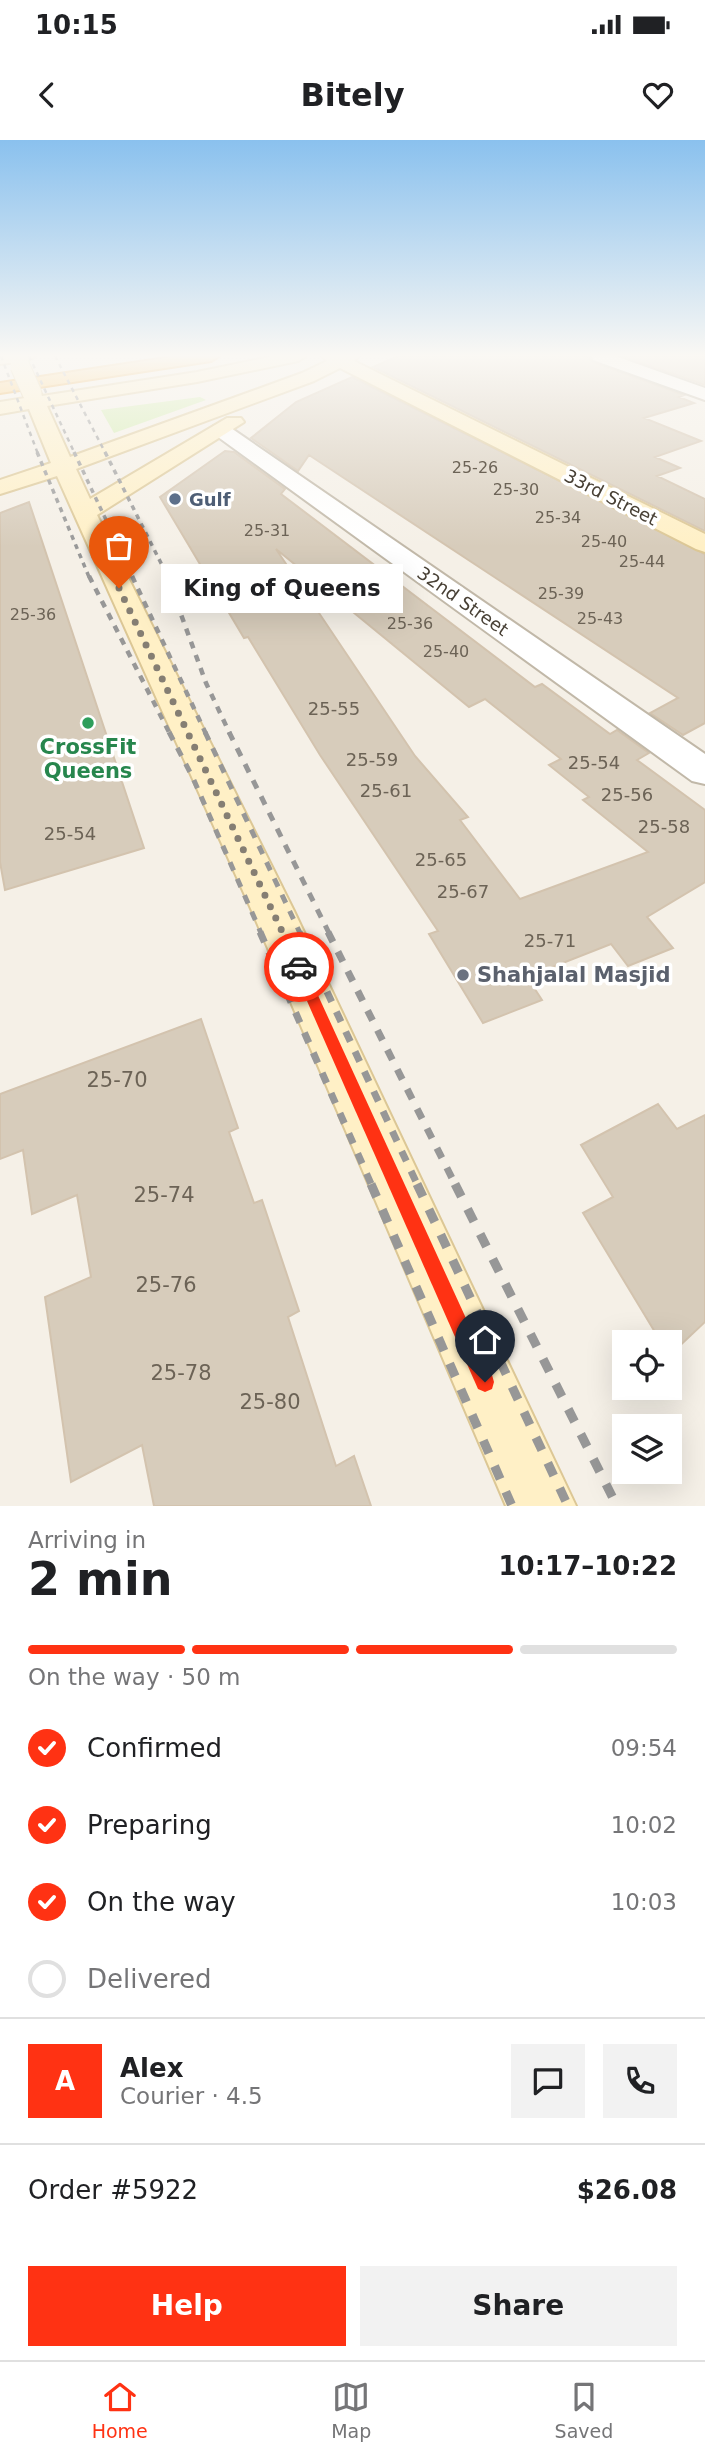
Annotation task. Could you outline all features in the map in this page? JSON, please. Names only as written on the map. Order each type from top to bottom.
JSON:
[{"type":"main road","points":[[43,420],[84,513],[273,911],[541,1506]]},
{"type":"main road","points":[[0,487],[190,420]]},
{"type":"main road","points":[[84,513],[238,420]]},
{"type":"main road","name":"33rd Street","points":[[463,420],[705,544]]},
{"type":"street","name":"32nd Street","points":[[221,430],[705,772]]},
{"type":"green space","points":[[107,420],[151,420],[114,433]]},
{"type":"building","points":[[274,420],[437,420],[705,554],[705,723],[683,735],[650,713],[678,698],[309,455],[298,471],[251,438]]},
{"type":"building","points":[[480,420],[648,420],[701,441],[655,457],[680,468],[657,476],[705,499],[705,531]]},
{"type":"building","points":[[225,451],[234,452],[285,489],[281,494],[535,687],[542,684],[610,734],[617,730],[649,753],[637,760],[705,810],[705,882],[647,917],[673,948],[628,966],[611,944],[527,977],[542,1000],[483,1023],[429,934],[438,931],[320,755],[248,637],[244,638],[160,497]],"holes":[[[276,549],[469,707],[485,699],[561,759],[549,765],[589,797],[583,800],[648,852],[520,899],[460,820],[468,817],[415,756]]]},
{"type":"building","points":[[29,502],[144,848],[5,890],[0,862],[0,513]]},
{"type":"building","points":[[201,1019],[238,1128],[229,1132],[254,1203],[262,1200],[299,1311],[288,1317],[336,1466],[354,1456],[371,1506],[154,1506],[142,1445],[71,1482],[45,1297],[91,1277],[77,1195],[32,1214],[23,1150],[0,1159],[0,1094]]},
{"type":"building","points":[[658,1104],[677,1129],[705,1115],[705,1322],[682,1344],[682,1330],[654,1330],[583,1213],[613,1197],[581,1145]]},
{"type":"railway","points":[[25,420],[38,454]]},
{"type":"railway","points":[[59,420],[75,454]]},
{"type":"railway","points":[[88,420],[106,454]]},
{"type":"railway","points":[[37,452],[89,577]]},
{"type":"railway","points":[[74,452],[133,577]]},
{"type":"railway","points":[[105,452],[168,577]]},
{"type":"railway","points":[[89,576],[170,734]]},
{"type":"railway","points":[[132,576],[206,734]]},
{"type":"railway","points":[[167,576],[206,683],[230,734]]},
{"type":"railway","points":[[169,732],[193,778],[261,933]]},
{"type":"railway","points":[[205,732],[300,933]]},
{"type":"railway","points":[[229,732],[329,933]]},
{"type":"railway","points":[[260,932],[372,1186]]},
{"type":"railway","points":[[299,932],[418,1186]]},
{"type":"railway","points":[[328,932],[456,1186]]},
{"type":"railway","points":[[371,1184],[512,1506]]},
{"type":"railway","points":[[417,1184],[568,1506]]},
{"type":"railway","points":[[455,1184],[617,1506]]},
{"type":"way so far","points":[[119,588],[299,967]]},
{"type":"place","name":"Gulf","points":[[175,499]]},
{"type":"place","name":"King of Queens","points":[[119,588]]},
{"type":"place","name":"CrossFit Queens","points":[[88,723]]},
{"type":"place","name":"Shahjalal Masjid","points":[[463,975]]},
{"type":"route","points":[[299,967],[485,1382]]}]
